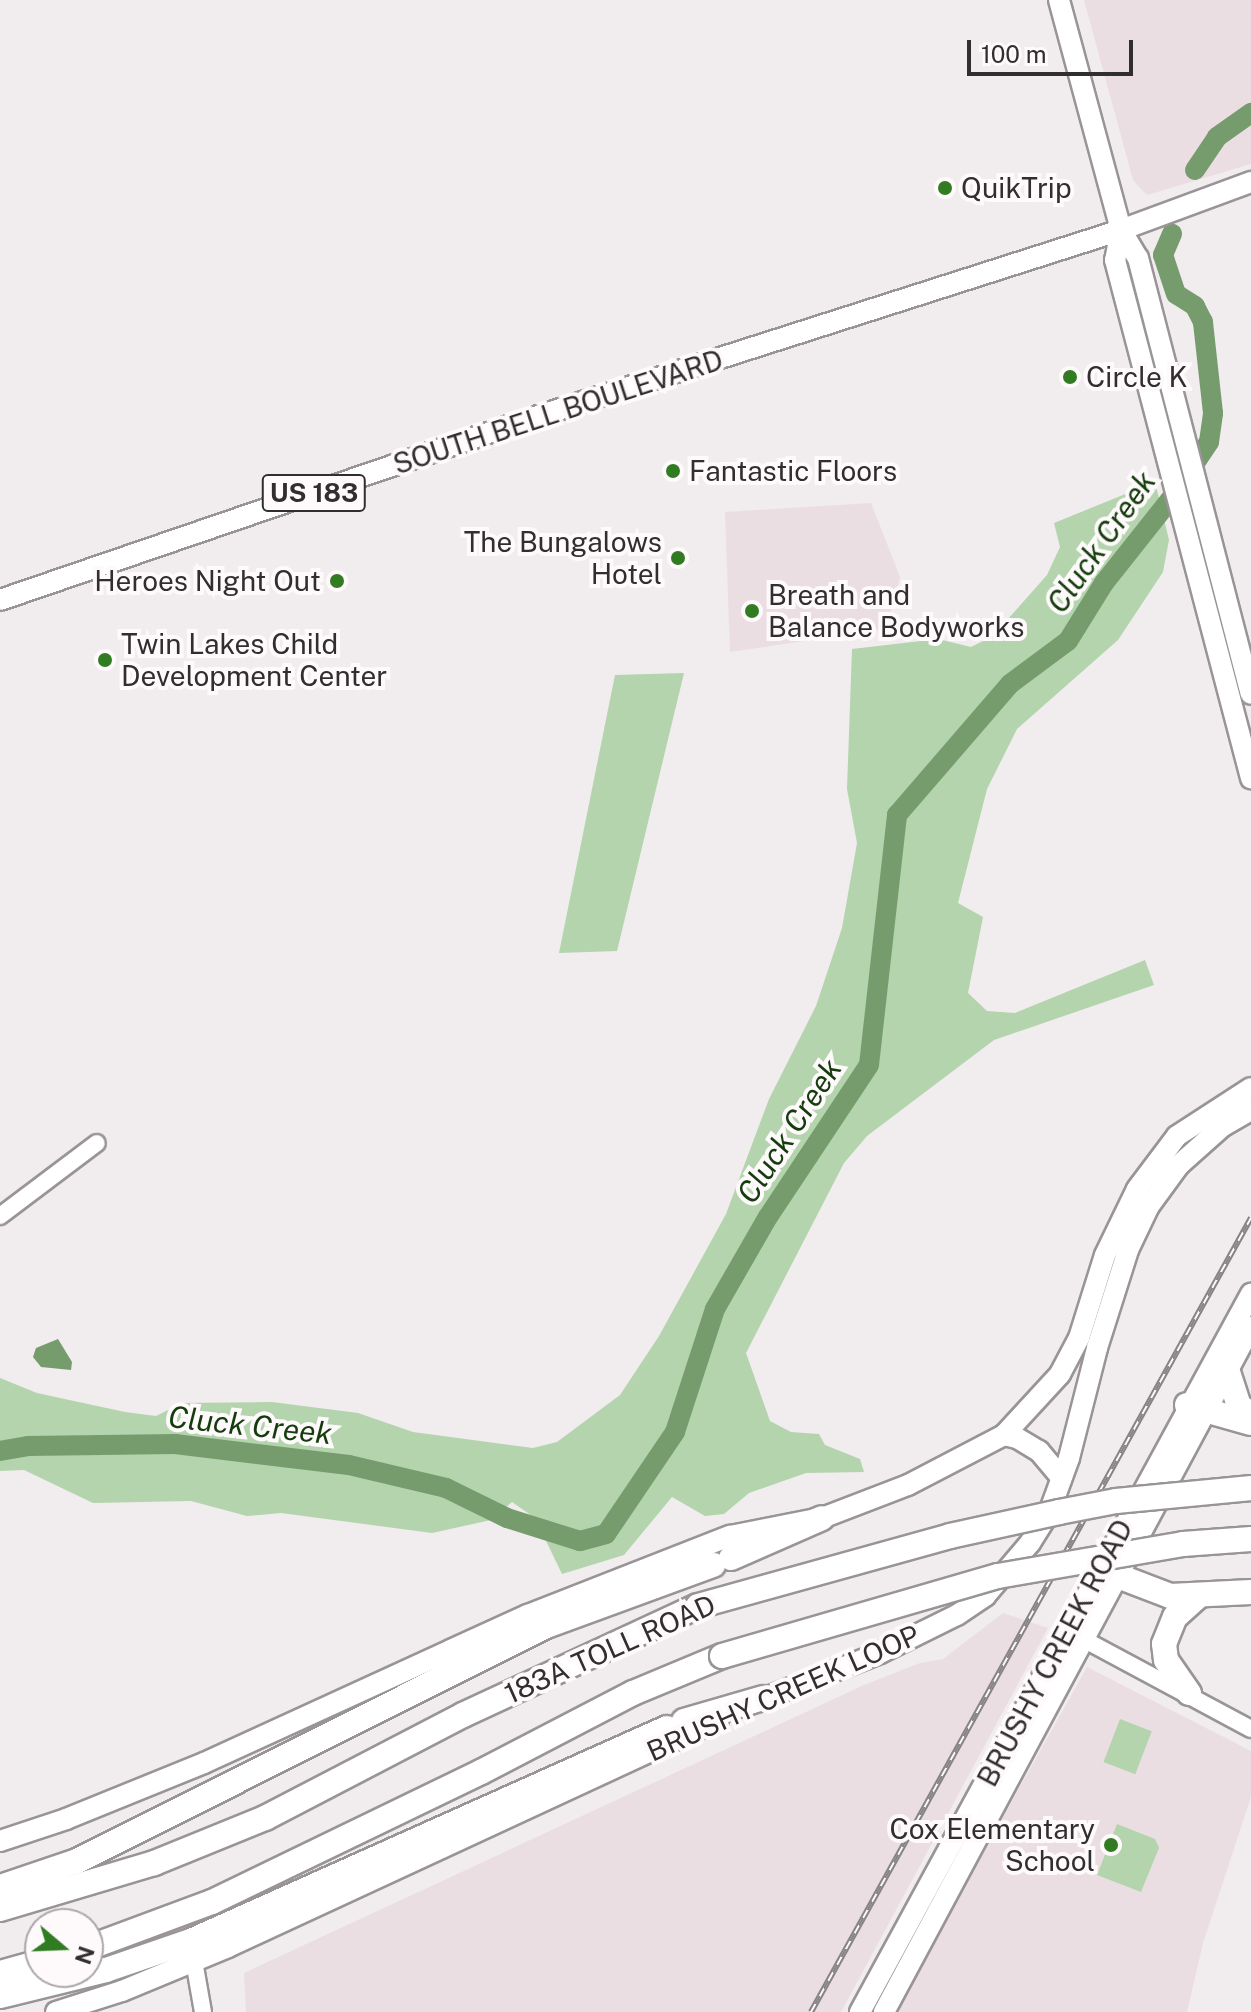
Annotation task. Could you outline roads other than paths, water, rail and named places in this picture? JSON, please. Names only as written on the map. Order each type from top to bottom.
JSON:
[{"type":"highway","points":[[1227,1369],[1239,1406],[1251,1414]]},
{"type":"highway","points":[[1196,1408],[1251,1423]]},
{"type":"highway","name":"183A TOLL ROAD","points":[[0,1909],[154,1863],[265,1818],[463,1715],[698,1606],[950,1536],[1032,1518],[1116,1501],[1251,1488]]},
{"type":"highway","points":[[0,1887],[77,1861],[546,1626],[722,1561],[822,1518]]},
{"type":"highway","name":"183A TOLL ROAD","points":[[104,1942],[212,1902],[481,1772],[633,1693],[722,1656],[998,1576],[1183,1544],[1251,1539]]},
{"type":"highway","points":[[1114,1574],[1170,1596],[1251,1592]]},
{"type":"highway","points":[[1189,1693],[1166,1660],[1164,1644],[1175,1617],[1198,1596]]},
{"type":"highway","points":[[0,1996],[106,1970],[193,1940],[587,1767],[676,1724],[763,1698]]},
{"type":"highway","points":[[0,1973],[24,1966]]},
{"type":"main road","points":[[1059,0],[1121,230],[1138,258],[1251,694]]},
{"type":"main road","name":"US 183","points":[[1121,230],[1251,182]]},
{"type":"main road","points":[[1121,230],[1115,260],[1251,778]]},
{"type":"main road","name":"SOUTH BELL BOULEVARD","points":[[0,600],[526,420],[1121,230]]},
{"type":"main road","points":[[1219,652],[1241,652]]},
{"type":"main road","points":[[0,1841],[66,1819],[204,1763],[571,1598],[730,1536],[822,1518],[908,1485],[1004,1435],[1060,1374],[1079,1338],[1105,1255],[1137,1189],[1177,1136],[1251,1088]]},
{"type":"main road","name":"BRUSHY CREEK LOOP","points":[[56,2012],[122,1991],[194,1961],[529,1810],[763,1698],[880,1653],[957,1615],[985,1596],[1030,1543],[1049,1513],[1128,1250],[1149,1206],[1179,1165],[1223,1126],[1251,1110]]},
{"type":"main road","name":"BRUSHY CREEK ROAD","points":[[884,2012],[1085,1640],[1114,1574],[1251,1294]]},
{"type":"main road","name":"BRUSHY CREEK ROAD","points":[[860,2012],[1138,1500],[1196,1408],[1227,1369],[1251,1327]]},
{"type":"main road","points":[[1004,1435],[1017,1438],[1039,1451],[1062,1478]]},
{"type":"main road","points":[[1114,1574],[1134,1524],[1138,1500]]},
{"type":"main road","points":[[1053,1656],[1068,1645],[1085,1640]]},
{"type":"main road","points":[[871,2012],[975,1827],[980,1792]]},
{"type":"street","points":[[0,1216],[97,1143]]},
{"type":"street","points":[[1085,1640],[1189,1693],[1251,1729]]},
{"type":"street","points":[[194,1961],[203,2012]]},
{"type":"waterway","name":"Cluck Creek","points":[[1195,170],[1217,137],[1251,113]]},
{"type":"waterway","name":"Cluck Creek","points":[[0,1451],[28,1446],[175,1444],[349,1465],[446,1488],[507,1518],[580,1541],[606,1534],[675,1432],[715,1309],[768,1217],[869,1065],[897,815],[1010,684],[1068,641],[1104,583],[1173,496],[1209,442],[1213,413],[1203,322],[1195,306],[1176,294],[1163,255],[1172,234]]},
{"type":"railway","points":[[811,2012],[1251,1218]]},
{"type":"place","name":"QuikTrip","points":[[945,188]]},
{"type":"place","name":"Circle K","points":[[1070,377]]},
{"type":"place","name":"Fantastic Floors","points":[[673,471]]},
{"type":"place","name":"The Bungalows Hotel","points":[[678,558]]},
{"type":"place","name":"Heroes Night Out","points":[[337,581]]},
{"type":"place","name":"Breath and Balance Bodyworks","points":[[752,611]]},
{"type":"place","name":"Twin Lakes Child Development Center","points":[[105,660]]},
{"type":"place","name":"Cox Elementary School","points":[[1111,1845]]}]
